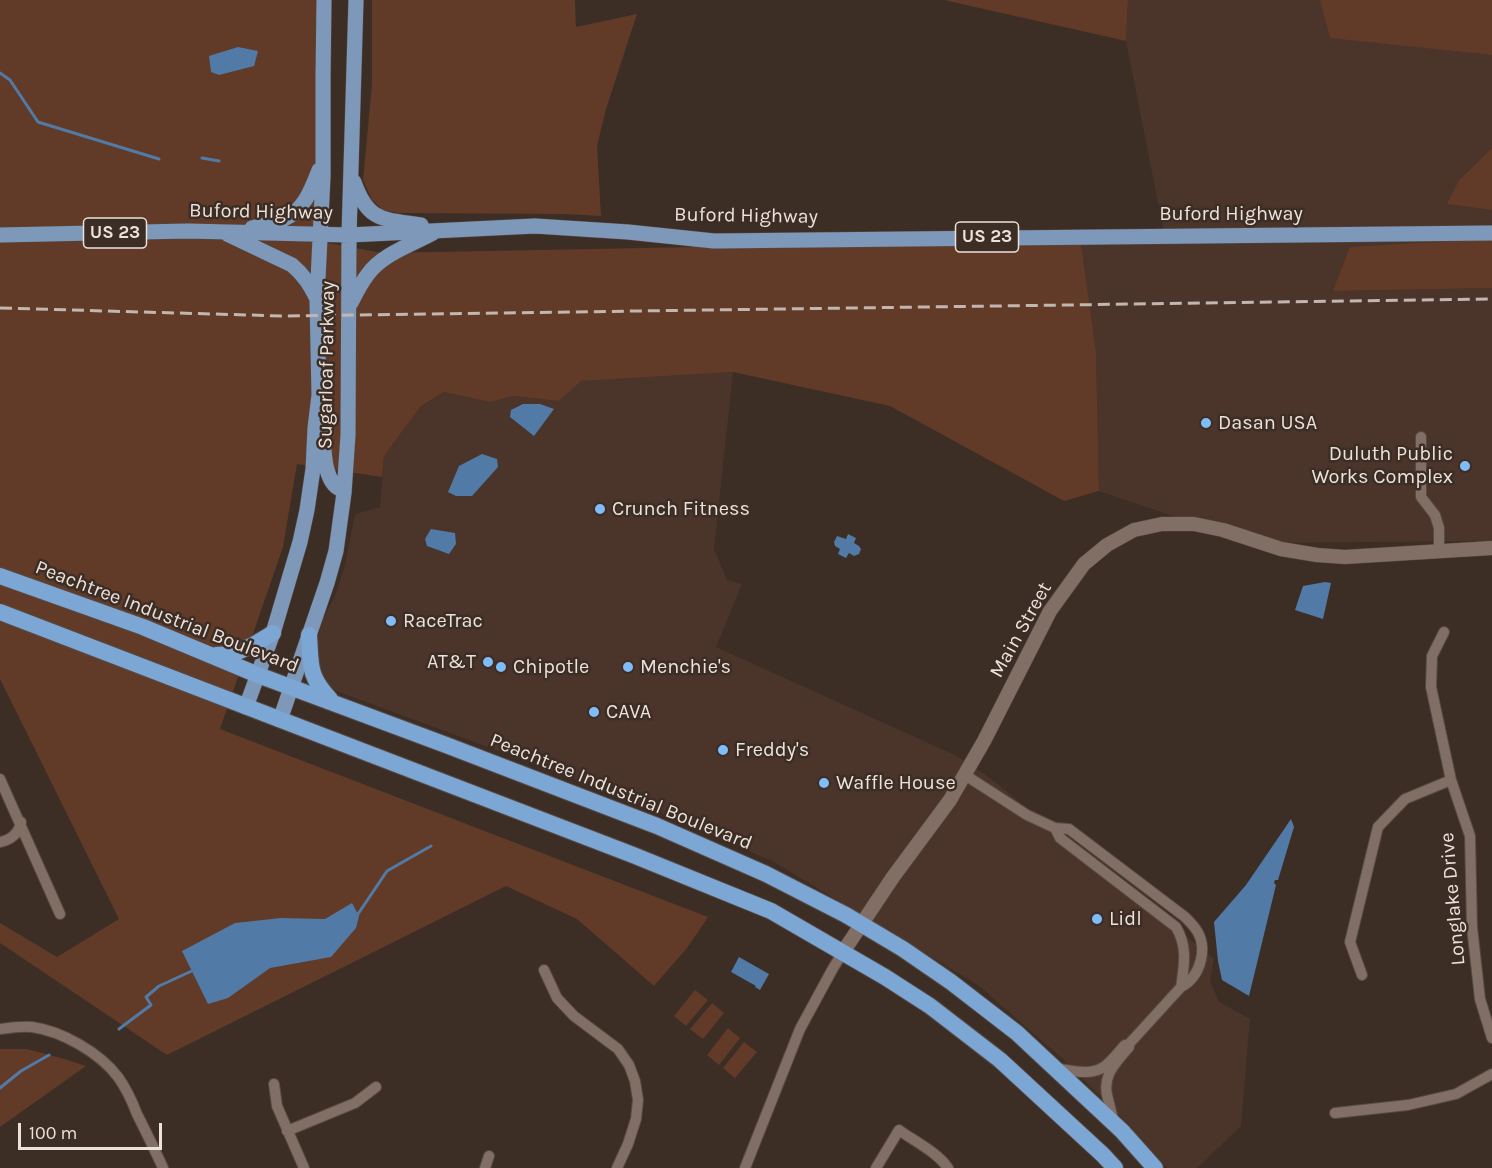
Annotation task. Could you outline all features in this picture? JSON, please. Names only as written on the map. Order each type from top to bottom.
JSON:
[{"type":"highway","name":"Peachtree Industrial Boulevard","points":[[0,576],[143,627],[258,675],[657,826],[766,874],[862,924],[951,982],[1017,1033],[1114,1124],[1155,1168]]},
{"type":"highway","points":[[0,612],[633,855],[771,911],[885,977],[930,1006],[1000,1060],[1115,1168]]},
{"type":"highway","points":[[211,655],[233,654],[273,633]]},
{"type":"highway","points":[[309,635],[312,672],[318,687],[333,702]]},
{"type":"main road","name":"Sugarloaf Parkway","points":[[246,707],[273,633],[300,542],[313,469],[319,395],[317,300],[323,162],[324,0]]},
{"type":"main road","name":"Sugarloaf Parkway","points":[[280,720],[336,551],[344,490],[348,435],[349,235],[356,0]]},
{"type":"main road","points":[[228,233],[285,219],[298,210],[309,194],[323,162]]},
{"type":"main road","points":[[351,169],[360,200],[369,211],[381,218],[422,225],[438,231]]},
{"type":"main road","name":"Buford Highway","points":[[0,235],[188,231],[349,235],[535,226],[714,241],[1492,233]]},
{"type":"main road","points":[[349,309],[357,289],[369,272],[385,258],[438,231]]},
{"type":"main road","points":[[228,233],[292,265],[310,284],[317,300]]},
{"type":"main road","points":[[319,395],[327,472],[333,485],[344,490]]},
{"type":"street","points":[[1420,437],[1421,497],[1435,515],[1439,528],[1439,550]]},
{"type":"street","name":"Main Street","points":[[843,952],[899,869],[950,800],[1050,611],[1084,564],[1107,545],[1134,531],[1162,524],[1194,524],[1223,530],[1281,549],[1317,555],[1345,556],[1492,548]]},
{"type":"street","name":"Longlake Drive","points":[[1444,632],[1432,656],[1431,687],[1451,780],[1470,836],[1472,927],[1480,999],[1492,1038]]},
{"type":"street","points":[[964,775],[1027,815],[1055,828],[1069,830],[1185,917],[1196,929],[1201,942],[1198,970],[1129,1044],[1106,1078],[1107,1095],[1114,1124]]},
{"type":"street","points":[[0,779],[60,914]]},
{"type":"street","points":[[1362,975],[1350,942],[1378,826],[1405,799],[1451,780]]},
{"type":"street","points":[[0,842],[15,835],[21,822]]},
{"type":"street","points":[[1055,828],[1060,838],[1176,927],[1184,946],[1185,958],[1181,987]]},
{"type":"street","points":[[745,1168],[800,1029],[843,952]]},
{"type":"street","points":[[544,970],[557,998],[574,1016],[618,1049],[632,1073],[638,1100],[636,1119],[617,1168]]},
{"type":"street","points":[[0,1029],[32,1027],[52,1032],[71,1040],[99,1059],[117,1076],[128,1094],[163,1168]]},
{"type":"street","points":[[1054,1068],[1081,1072],[1092,1071],[1105,1066],[1125,1045],[1129,1044]]},
{"type":"street","points":[[1335,1113],[1408,1105],[1456,1094],[1492,1074]]},
{"type":"street","points":[[274,1084],[277,1106],[304,1168]]},
{"type":"street","points":[[287,1131],[355,1103],[376,1087]]},
{"type":"street","points":[[876,1168],[899,1130],[948,1168]]},
{"type":"street","points":[[485,1168],[489,1156]]},
{"type":"shaded area","points":[[0,0],[331,0],[323,242],[382,253],[800,245],[1080,236],[1096,352],[1099,491],[1064,501],[890,406],[733,372],[581,381],[559,401],[513,396],[490,402],[444,392],[421,406],[384,456],[382,477],[297,464],[283,547],[220,729],[708,917],[687,948],[654,986],[577,919],[506,886],[167,1055],[0,943],[0,923],[57,957],[119,919],[0,679]]},
{"type":"shaded area","points":[[372,0],[575,0],[576,27],[637,14],[606,109],[597,146],[601,216],[398,213],[383,210],[372,200],[363,180],[372,84]]},
{"type":"shaded area","points":[[944,0],[1128,0],[1126,41]]},
{"type":"shaded area","points":[[1128,0],[1320,0],[1330,37],[1492,55],[1492,148],[1459,180],[1448,204],[1492,210],[1492,239],[1334,291],[1492,288],[1492,541],[1252,543],[1099,491],[1096,352],[1080,236],[1164,233],[1126,41]]},
{"type":"shaded area","points":[[1320,0],[1492,0],[1492,55],[1330,38]]},
{"type":"shaded area","points":[[1492,148],[1492,210],[1447,204],[1459,180]]},
{"type":"shaded area","points":[[1492,239],[1492,288],[1333,291],[1350,247]]},
{"type":"shaded area","points":[[733,372],[714,549],[727,580],[742,584],[716,647],[957,756],[990,778],[1214,959],[1210,981],[1219,1002],[1250,1019],[1241,1126],[1197,1168],[1167,1168],[1128,1124],[1065,1061],[978,985],[774,862],[621,796],[336,691],[322,681],[314,646],[345,565],[355,514],[380,507],[384,456],[421,406],[444,392],[490,402],[513,396],[559,401],[580,381]]},
{"type":"shaded area","points":[[695,990],[708,1000],[686,1026],[674,1016]]},
{"type":"shaded area","points":[[712,1003],[724,1013],[703,1039],[690,1029]]},
{"type":"shaded area","points":[[728,1028],[740,1038],[719,1065],[707,1055]]},
{"type":"shaded area","points":[[744,1042],[757,1052],[735,1078],[723,1068]]},
{"type":"shaded area","points":[[0,1049],[27,1049],[86,1066],[0,1127]]},
{"type":"water","points":[[238,47],[258,51],[254,66],[219,75],[211,72],[209,56]]},
{"type":"water","points":[[523,404],[540,404],[554,409],[534,436],[510,417],[511,410]]},
{"type":"water","points":[[482,454],[497,459],[498,467],[472,496],[456,496],[448,492],[459,466]]},
{"type":"water","points":[[431,529],[455,533],[456,544],[449,554],[427,546],[425,539]]},
{"type":"water","points":[[848,534],[856,538],[854,543],[861,549],[859,554],[854,556],[849,553],[846,558],[838,554],[840,549],[835,546],[834,542],[837,536],[846,539]]},
{"type":"water","points":[[1331,583],[1323,619],[1295,610],[1303,586]]},
{"type":"water","points":[[1291,819],[1294,827],[1278,880],[1274,883],[1276,885],[1249,996],[1222,980],[1214,922],[1246,885]]},
{"type":"water","points":[[352,903],[359,916],[356,928],[331,957],[270,968],[228,998],[208,1004],[182,951],[235,923],[281,918],[325,919]]},
{"type":"water","points":[[739,957],[769,974],[760,990],[731,972]]},
{"type":"waterway","points":[[0,73],[10,80],[38,122],[159,159]]},
{"type":"waterway","points":[[202,158],[219,161]]},
{"type":"waterway","points":[[356,917],[387,871],[431,846]]},
{"type":"waterway","points":[[119,1029],[151,1005],[146,997],[159,986],[194,970]]},
{"type":"waterway","points":[[0,1088],[21,1071],[49,1055]]},
{"type":"railway","points":[[0,308],[283,316],[1492,299]]},
{"type":"place","name":"Dasan USA","points":[[1206,423]]},
{"type":"place","name":"Duluth Public Works Complex","points":[[1465,466]]},
{"type":"place","name":"Crunch Fitness","points":[[600,509]]},
{"type":"place","name":"RaceTrac","points":[[391,621]]},
{"type":"place","name":"AT&T","points":[[488,662]]},
{"type":"place","name":"Chipotle","points":[[501,667]]},
{"type":"place","name":"Menchie's","points":[[628,667]]},
{"type":"place","name":"CAVA","points":[[594,712]]},
{"type":"place","name":"Freddy's","points":[[723,750]]},
{"type":"place","name":"Waffle House","points":[[824,783]]},
{"type":"place","name":"Lidl","points":[[1097,919]]}]
